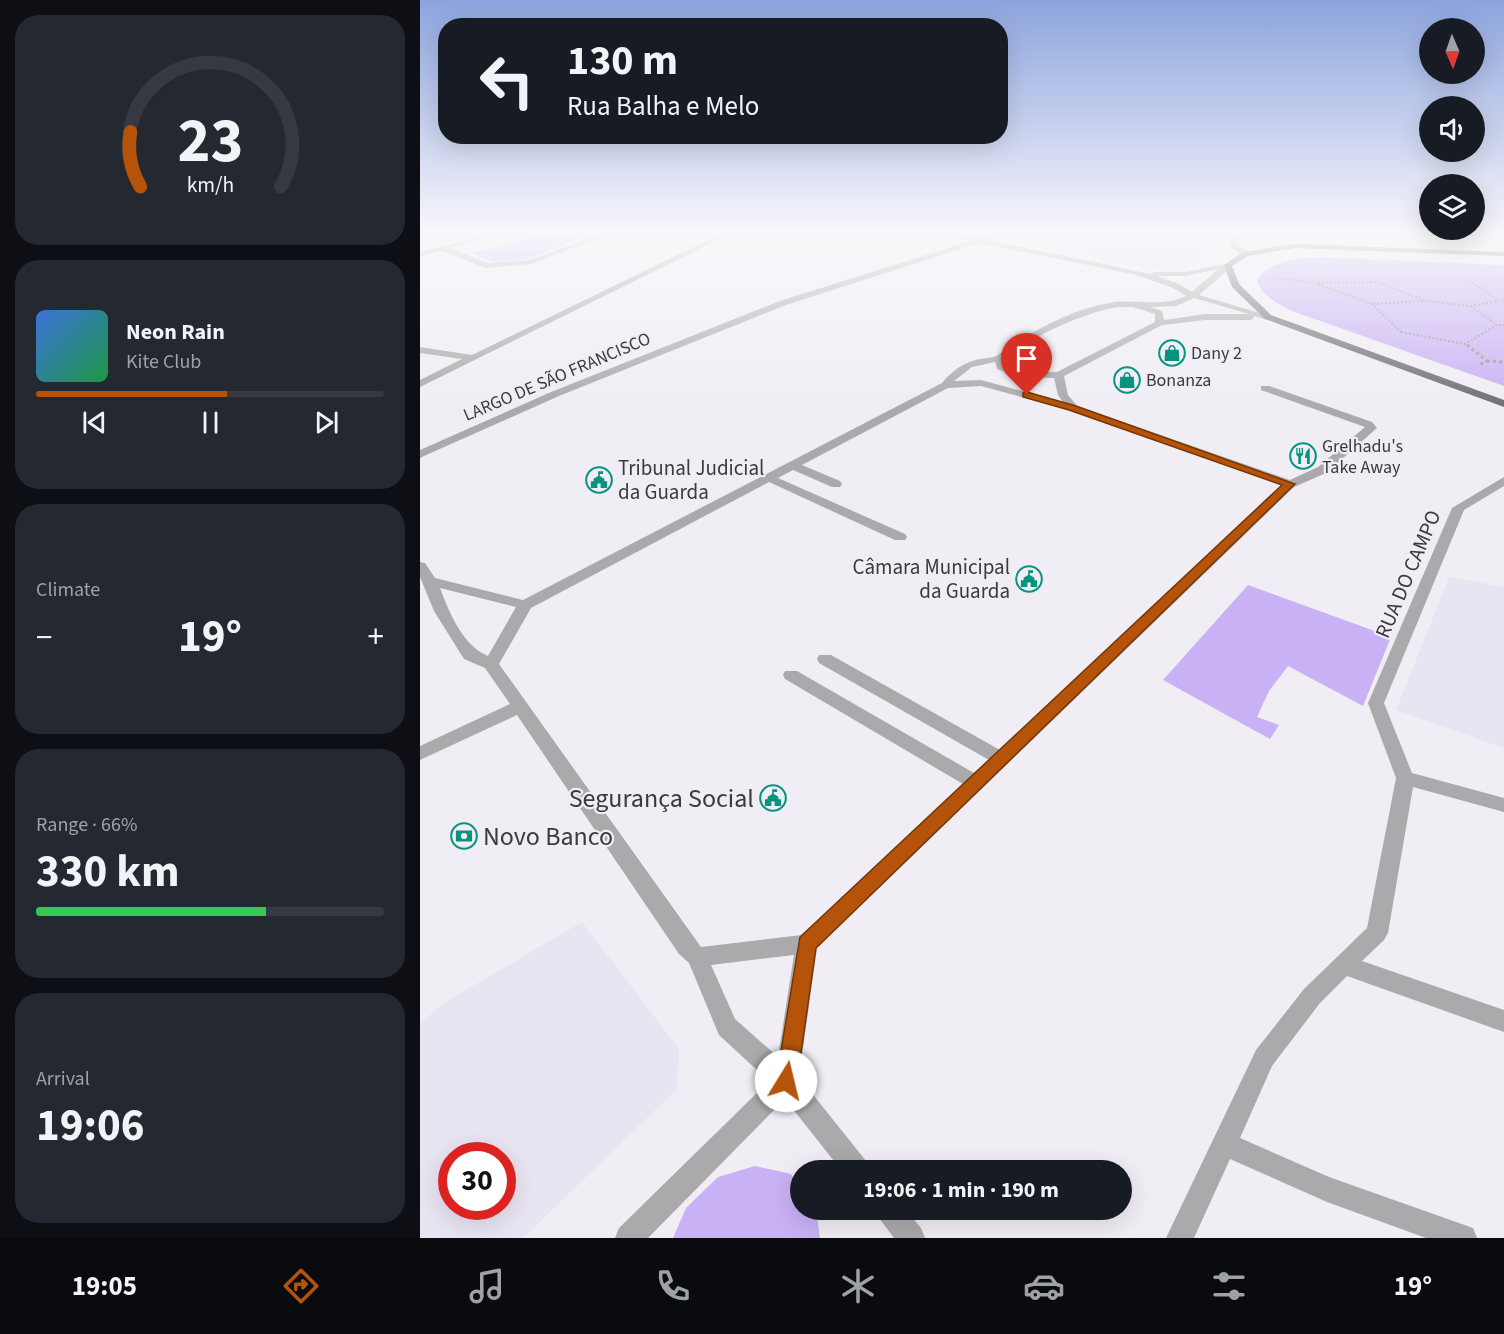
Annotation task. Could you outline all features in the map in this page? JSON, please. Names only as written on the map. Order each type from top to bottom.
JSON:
[{"type":"main road","points":[[1241,292],[1268,317],[1504,404]]},
{"type":"street","points":[[420,384],[608,292]]},
{"type":"street","name":"LARGO DE SÃO FRANCISCO","points":[[420,454],[555,394],[783,303],[817,292]]},
{"type":"street","points":[[1186,292],[1268,317]]},
{"type":"street","points":[[946,385],[955,372],[974,362],[999,359],[1008,350],[1081,315],[1110,305],[1178,303],[1195,292]]},
{"type":"street","points":[[1134,304],[1159,313],[1160,323]]},
{"type":"street","points":[[999,359],[1001,367],[1018,374],[1059,375],[1160,323],[1205,317],[1268,317]]},
{"type":"street","points":[[420,350],[473,358]]},
{"type":"street","points":[[1059,375],[1063,395],[1073,408]]},
{"type":"street","points":[[492,664],[525,605],[946,385],[981,383],[1073,408],[1290,484]]},
{"type":"street","points":[[697,957],[807,944],[1290,484],[1322,470],[1371,428],[1368,423],[1265,388]]},
{"type":"street","points":[[793,465],[836,484]]},
{"type":"street","points":[[769,478],[900,537]]},
{"type":"street","name":"RUA DO CAMPO","points":[[1405,778],[1376,703],[1458,508],[1503,481]]},
{"type":"street","points":[[420,566],[430,581],[441,611],[470,655],[492,664],[687,947],[697,957],[727,1027],[786,1081],[849,1160]]},
{"type":"street","points":[[430,581],[525,605]]},
{"type":"street","points":[[825,659],[1002,759]]},
{"type":"street","points":[[791,675],[976,783]]},
{"type":"street","points":[[420,753],[521,706]]},
{"type":"street","points":[[1180,1238],[1264,1058],[1312,996],[1377,933],[1405,778],[1504,805]]},
{"type":"street","points":[[629,1238],[786,1081],[807,944]]},
{"type":"street","points":[[1344,965],[1504,1021]]},
{"type":"street","points":[[1224,1144],[1327,1189],[1463,1238]]},
{"type":"street","points":[[897,1220],[911,1238]]},
{"type":"path","points":[[1339,292],[1372,304],[1426,301],[1471,306],[1504,300]]},
{"type":"path","points":[[1402,292],[1426,301]]},
{"type":"path","points":[[1372,304],[1401,332]]},
{"type":"path","points":[[1471,306],[1497,325]]},
{"type":"path","points":[[1486,361],[1504,362]]},
{"type":"shaded area","points":[[1264,292],[1504,292],[1504,386],[1295,312],[1272,300]]},
{"type":"shaded area","points":[[1449,577],[1504,587],[1504,748],[1396,710]]},
{"type":"shaded area","points":[[1248,585],[1391,637],[1363,706],[1288,666],[1269,691],[1257,717],[1279,725],[1270,739],[1163,680]]},
{"type":"shaded area","points":[[582,922],[679,1049],[677,1089],[523,1238],[420,1238],[420,1023],[447,1001]]},
{"type":"shaded area","points":[[755,1166],[790,1174],[790,1220],[818,1220],[820,1238],[673,1238],[686,1208],[718,1177]]},
{"type":"place","name":"Dany 2","points":[[1172,353]]},
{"type":"place","name":"Bonanza","points":[[1127,380]]},
{"type":"place","name":"Grelhadu's Take Away","points":[[1303,456]]},
{"type":"place","name":"Tribunal Judicial da Guarda","points":[[599,480]]},
{"type":"place","name":"Câmara Municipal da Guarda","points":[[1029,579]]},
{"type":"place","name":"Segurança Social","points":[[773,798]]},
{"type":"place","name":"Novo Banco","points":[[464,836]]},
{"type":"route","points":[[786,1081],[807,944],[1290,484],[1073,408],[1027,395]]}]
